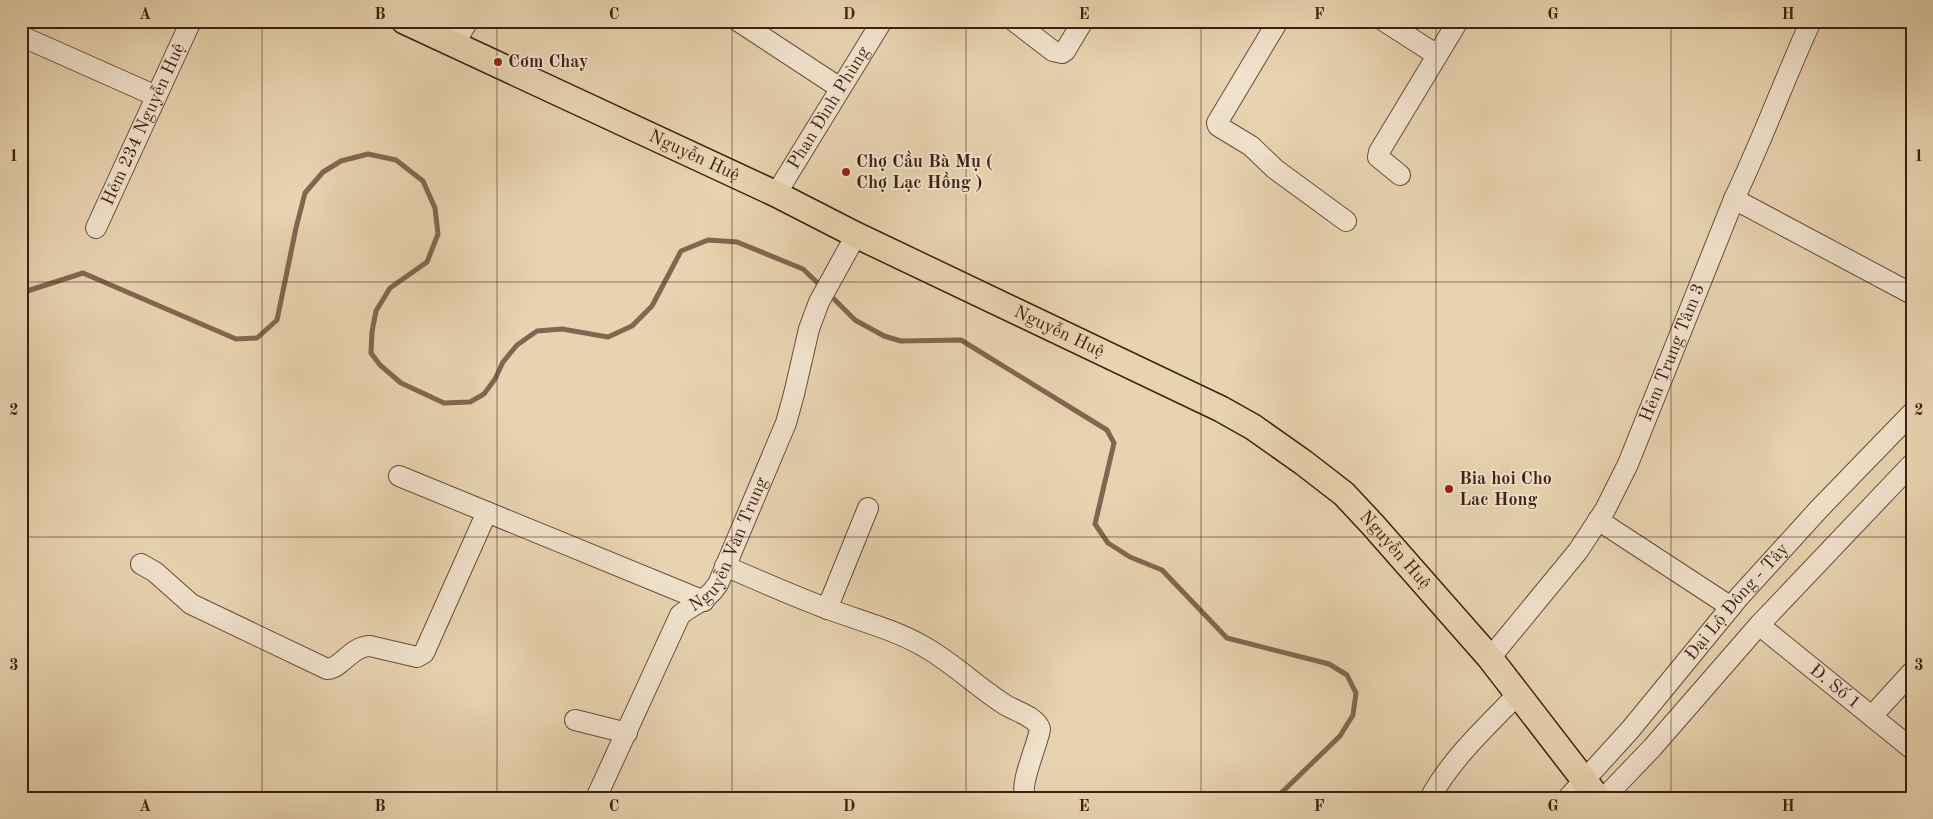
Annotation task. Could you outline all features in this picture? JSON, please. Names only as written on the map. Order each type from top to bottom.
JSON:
[{"type":"main road","name":"Nguyễn Huệ","points":[[404,21],[776,194],[856,235],[1221,409],[1252,427],[1304,463],[1344,494],[1373,524],[1490,658],[1518,694],[1583,792]]},
{"type":"street","name":"Hẻm 234 Nguyễn Huệ","points":[[96,228],[191,21]]},
{"type":"street","points":[[454,44],[468,21]]},
{"type":"street","points":[[738,21],[840,88]]},
{"type":"street","name":"Phan Đình Phùng","points":[[776,194],[882,21]]},
{"type":"street","points":[[1014,21],[1053,51],[1062,53],[1083,21]]},
{"type":"street","points":[[1278,21],[1217,123],[1218,126],[1250,146],[1275,169],[1346,221]]},
{"type":"street","points":[[1384,21],[1436,55]]},
{"type":"street","points":[[1400,174],[1378,157],[1379,152],[1458,21]]},
{"type":"street","name":"Hẻm Trung Tâm 3","points":[[1490,658],[1578,551],[1598,520],[1628,464],[1734,199],[1753,160],[1784,79],[1811,21]]},
{"type":"street","points":[[21,36],[156,96]]},
{"type":"street","points":[[1734,199],[1912,294]]},
{"type":"street","name":"Nguyễn Văn Trung","points":[[596,798],[680,615],[688,608],[704,601],[718,584],[786,423],[809,329],[819,302],[856,235]]},
{"type":"street","name":"Đại Lộ Đông - Tây","points":[[1583,792],[1630,730],[1732,607],[1812,517],[1912,413]]},
{"type":"street","name":"Đại Lộ Đông - Tây","points":[[1604,798],[1652,748],[1759,624],[1912,464]]},
{"type":"street","points":[[399,476],[704,601]]},
{"type":"street","points":[[827,609],[868,508]]},
{"type":"street","points":[[142,564],[155,572],[191,604],[327,669],[333,668],[356,649],[363,646],[417,657],[424,653],[487,512]]},
{"type":"street","points":[[1598,520],[1732,607]]},
{"type":"street","points":[[725,566],[827,609],[924,646],[958,669],[985,691],[1039,725],[1040,733],[1024,783],[1026,798]]},
{"type":"street","name":"Đ. Số 1","points":[[1759,624],[1912,749]]},
{"type":"street","points":[[1872,716],[1912,672]]},
{"type":"street","points":[[1430,798],[1446,773],[1518,694]]},
{"type":"street","points":[[575,720],[627,733]]},
{"type":"waterway","points":[[21,293],[83,273],[236,339],[257,338],[277,320],[305,193],[323,172],[341,161],[368,154],[396,160],[423,181],[435,208],[438,234],[427,262],[390,288],[376,311],[371,353],[380,365],[401,383],[444,403],[470,402],[484,394],[495,379],[503,362],[517,345],[537,331],[562,329],[608,337],[632,326],[652,306],[681,251],[708,240],[737,242],[803,269],[823,288]]},
{"type":"waterway","points":[[829,294],[855,320],[884,336],[901,341],[961,340],[1107,430],[1114,443],[1095,524],[1108,543],[1130,557],[1162,570],[1227,638],[1329,664],[1347,675],[1356,693],[1353,715],[1340,736],[1276,798]]},
{"type":"place","name":"Cơm Chay","points":[[498,62]]},
{"type":"place","name":"Chợ Cầu Bà Mụ ( Chợ Lạc Hồng )","points":[[846,172]]},
{"type":"place","name":"Bia hoi Cho Lac Hong","points":[[1449,489]]}]
